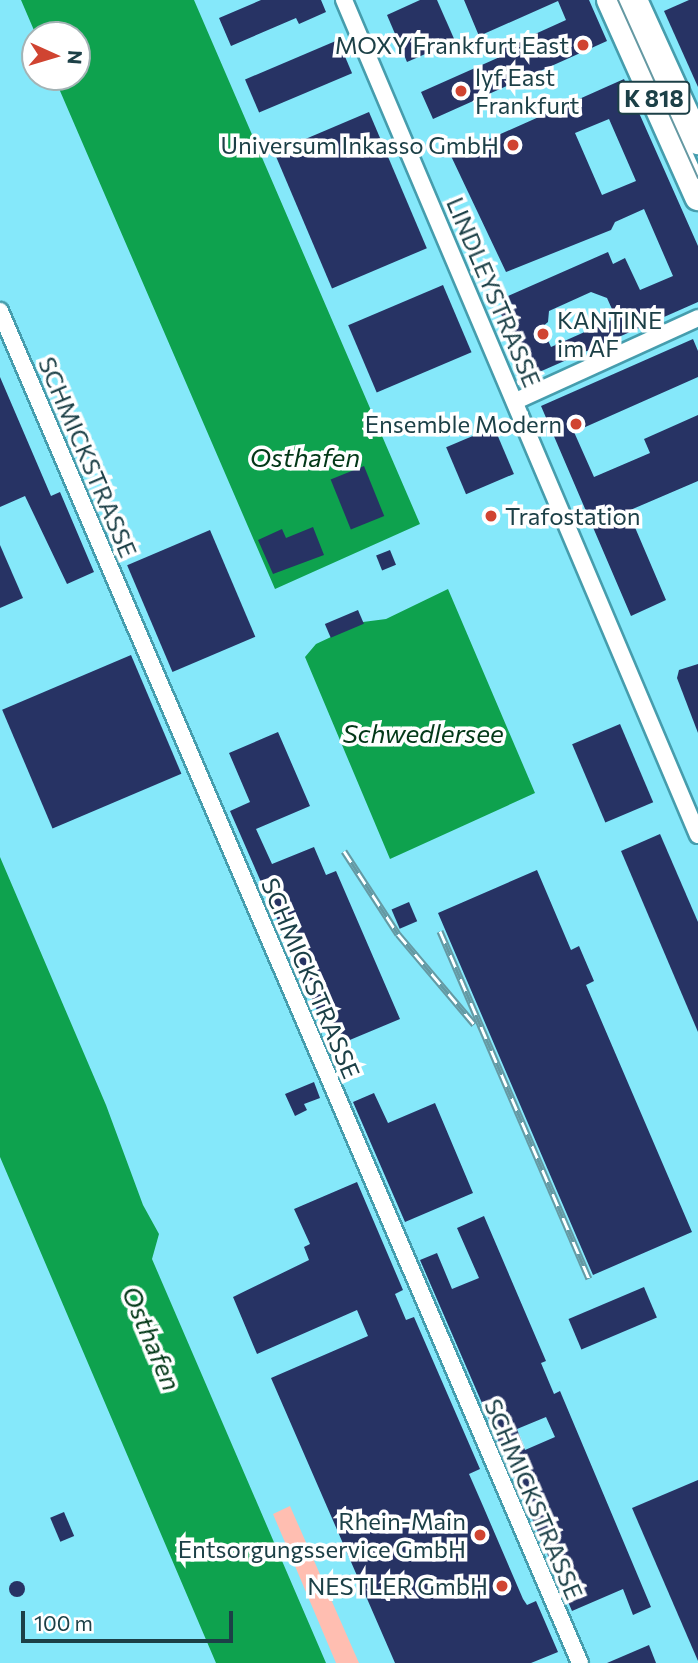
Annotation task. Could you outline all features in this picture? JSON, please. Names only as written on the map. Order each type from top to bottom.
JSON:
[{"type":"main road","name":"K 818","points":[[610,0],[698,197]]},
{"type":"main road","name":"K 818","points":[[634,0],[698,141]]},
{"type":"street","name":"LINDLEYSTRASSE","points":[[344,0],[698,835]]},
{"type":"street","name":"SCHMICKSTRASSE","points":[[0,311],[580,1663]]},
{"type":"street","points":[[516,401],[698,318]]},
{"type":"shaded area","name":"Osthafen","points":[[0,0],[698,0],[698,1663],[0,1663]]},
{"type":"shaded area","points":[[290,1506],[359,1663],[336,1663],[273,1514]]},
{"type":"water","name":"Osthafen","points":[[21,0],[194,0],[420,524],[275,589],[60,91],[91,91],[91,21],[30,21]]},
{"type":"water","name":"Schwedlersee","points":[[448,589],[535,793],[390,859],[305,657],[316,644],[363,622],[386,619]]},
{"type":"water","name":"Osthafen","points":[[0,857],[106,1105],[143,1205],[159,1234],[152,1259],[326,1663],[216,1663],[0,1157]]},
{"type":"building","points":[[261,0],[321,0],[326,12],[299,24],[296,18],[231,46],[219,18]]},
{"type":"building","points":[[420,0],[437,0],[455,41],[407,62],[387,15]]},
{"type":"building","points":[[464,0],[589,0],[607,41],[433,119],[421,92],[502,56],[500,50],[566,20],[558,1],[479,36]]},
{"type":"building","points":[[689,0],[698,0],[698,87],[664,11]]},
{"type":"building","points":[[338,40],[352,73],[259,113],[245,79]]},
{"type":"building","points":[[624,79],[698,246],[698,302],[528,377],[501,314],[513,308],[508,296],[608,252],[613,264],[625,258],[640,290],[673,276],[644,209],[615,222],[611,230],[506,272],[451,156]],"holes":[[[609,119],[636,181],[602,195],[575,133]],[[591,292],[607,298],[616,318],[551,347],[542,327],[548,322],[549,311]]]},
{"type":"building","points":[[369,112],[427,248],[332,288],[274,152]]},
{"type":"building","points":[[443,285],[472,352],[377,392],[348,325]]},
{"type":"building","points":[[693,339],[698,351],[698,377],[574,432],[594,477],[650,453],[644,439],[698,415],[698,481],[628,511],[666,600],[631,616],[541,406]]},
{"type":"building","points":[[0,377],[51,496],[60,492],[94,572],[67,584],[25,496],[0,507]]},
{"type":"building","points":[[494,427],[514,474],[466,494],[446,447]]},
{"type":"building","points":[[364,466],[384,516],[351,530],[331,479]]},
{"type":"building","points":[[313,527],[324,555],[273,574],[258,540],[282,529],[286,538]]},
{"type":"building","points":[[210,530],[255,637],[172,672],[127,565]]},
{"type":"building","points":[[0,545],[23,598],[0,608]]},
{"type":"building","points":[[390,550],[396,565],[382,570],[376,556]]},
{"type":"building","points":[[358,610],[364,624],[331,638],[325,624]]},
{"type":"building","points":[[131,655],[181,774],[53,828],[2,710]]},
{"type":"building","points":[[698,664],[698,733],[677,678],[679,670]]},
{"type":"building","points":[[620,724],[653,802],[605,823],[572,744]]},
{"type":"building","points":[[278,732],[310,806],[256,829],[272,864],[314,847],[326,875],[336,871],[400,1019],[333,1047],[230,811],[250,802],[229,753]]},
{"type":"building","points":[[660,834],[698,922],[698,1032],[621,851]]},
{"type":"building","points":[[537,870],[571,950],[579,946],[594,981],[586,985],[692,1232],[593,1275],[438,913]]},
{"type":"building","points":[[409,902],[417,921],[400,929],[392,909]]},
{"type":"building","points":[[314,1082],[320,1098],[304,1104],[307,1110],[295,1116],[285,1094]]},
{"type":"building","points":[[374,1093],[388,1123],[435,1103],[473,1193],[405,1222],[353,1102]]},
{"type":"building","points":[[357,1182],[403,1290],[395,1294],[406,1320],[414,1317],[480,1469],[469,1474],[523,1599],[527,1605],[536,1601],[558,1652],[531,1663],[395,1663],[271,1378],[368,1336],[357,1310],[257,1354],[233,1297],[309,1260],[304,1247],[310,1244],[294,1209]]},
{"type":"building","points":[[484,1216],[546,1361],[541,1363],[554,1394],[560,1391],[651,1607],[633,1615],[623,1589],[572,1611],[420,1260],[437,1253],[452,1289],[479,1278],[457,1228]],"holes":[[[546,1417],[555,1437],[525,1450],[517,1429]]]},
{"type":"building","points":[[644,1287],[657,1317],[581,1349],[569,1319]]},
{"type":"building","points":[[698,1480],[698,1661],[632,1508]]},
{"type":"building","points":[[64,1512],[74,1536],[60,1542],[50,1518]]},
{"type":"building","points":[[14,1581],[20,1581],[25,1589],[23,1595],[14,1597],[9,1592],[9,1586]]},
{"type":"building","points":[[649,1645],[656,1663],[607,1663]]},
{"type":"tram line","points":[[618,0],[698,178]]},
{"type":"railway","points":[[344,851],[398,934],[474,1024]]},
{"type":"railway","points":[[440,931],[589,1278]]},
{"type":"place","name":"MOXY Frankfurt East","points":[[583,45]]},
{"type":"place","name":"lyf East Frankfurt","points":[[461,91]]},
{"type":"place","name":"Universum Inkasso GmbH","points":[[513,145]]},
{"type":"place","name":"KANTINE im AF","points":[[543,334]]},
{"type":"place","name":"Ensemble Modern","points":[[576,424]]},
{"type":"place","name":"Trafostation","points":[[491,516]]},
{"type":"place","name":"Rhein-Main Entsorgungsservice GmbH","points":[[480,1535]]},
{"type":"place","name":"NESTLER GmbH","points":[[502,1586]]}]
